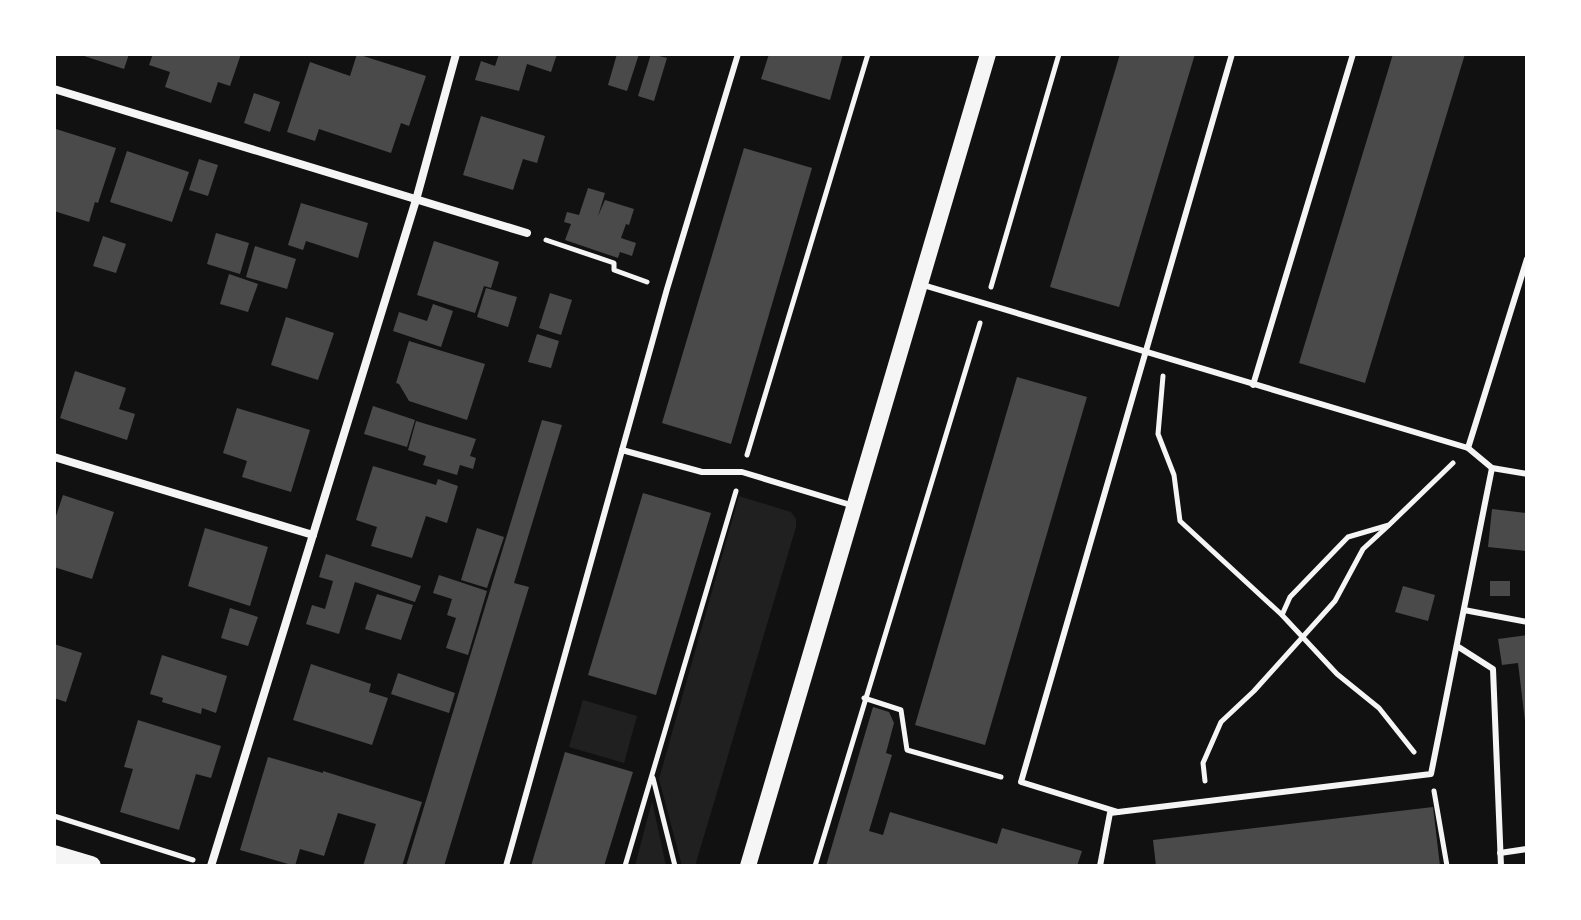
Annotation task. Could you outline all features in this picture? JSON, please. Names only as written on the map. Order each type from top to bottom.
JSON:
[{"type":"main road","points":[[748,866],[988,54]]},
{"type":"main road","points":[[54,855],[91,866]]},
{"type":"street","points":[[211,866],[416,200],[456,54]]},
{"type":"street","points":[[54,89],[527,233]]},
{"type":"street","points":[[54,457],[313,535]]},
{"type":"lane","points":[[506,866],[667,289],[738,54]]},
{"type":"lane","points":[[1118,812],[1021,782],[1232,54]]},
{"type":"lane","points":[[1253,385],[1353,54]]},
{"type":"lane","points":[[1468,448],[1527,259]]},
{"type":"lane","points":[[920,284],[1468,448],[1492,468],[1527,474]]},
{"type":"lane","points":[[622,450],[702,472],[742,472],[854,506]]},
{"type":"lane","points":[[1100,866],[1110,813],[1431,774],[1492,468]]},
{"type":"lane","points":[[1464,610],[1527,622]]},
{"type":"lane","points":[[1457,646],[1493,669],[1501,866]]},
{"type":"lane","points":[[1500,853],[1527,849]]},
{"type":"path","points":[[815,866],[1059,54]]},
{"type":"path","points":[[527,233],[614,263],[614,270],[667,289]]},
{"type":"path","points":[[1165,358],[1158,434],[1174,475],[1180,521],[1282,615],[1337,674],[1379,708],[1431,774],[1447,866]]},
{"type":"path","points":[[1207,802],[1203,763],[1221,722],[1254,691],[1335,601],[1363,549],[1468,448]]},
{"type":"path","points":[[1282,615],[1290,597],[1348,537],[1389,525]]},
{"type":"path","points":[[864,698],[901,710],[907,750],[1021,782]]},
{"type":"path","points":[[653,776],[675,866]]},
{"type":"path","points":[[54,816],[211,866]]},
{"type":"shaded area","points":[[739,496],[791,512],[796,519],[796,527],[695,866],[682,866],[659,779]]},
{"type":"shaded area","points":[[583,700],[637,716],[624,763],[569,747]]},
{"type":"shaded area","points":[[652,801],[666,866],[635,866]]},
{"type":"building","points":[[78,54],[129,54],[124,69]]},
{"type":"building","points":[[153,54],[241,54],[230,86],[218,82],[211,103],[165,87],[170,72],[149,65]]},
{"type":"building","points":[[357,54],[426,76],[409,126],[401,123],[391,153],[319,129],[315,141],[287,132],[310,62],[350,76]]},
{"type":"building","points":[[499,54],[557,54],[551,72],[527,64],[519,91],[475,80],[481,61],[495,66]]},
{"type":"building","points":[[617,54],[639,54],[627,91],[608,85]]},
{"type":"building","points":[[651,54],[667,58],[654,101],[638,96]]},
{"type":"building","points":[[769,54],[843,54],[830,100],[761,79]]},
{"type":"building","points":[[1120,54],[1195,54],[1119,307],[1050,287]]},
{"type":"building","points":[[1393,54],[1465,54],[1365,383],[1299,363]]},
{"type":"building","points":[[254,93],[280,102],[270,132],[244,123]]},
{"type":"building","points":[[481,116],[545,136],[537,163],[523,159],[513,190],[463,175]]},
{"type":"building","points":[[56,129],[116,148],[89,222],[54,211]]},
{"type":"building","points":[[744,148],[812,168],[731,444],[662,423]]},
{"type":"building","points":[[127,151],[189,172],[172,222],[110,202]]},
{"type":"building","points":[[199,159],[218,165],[208,196],[189,190]]},
{"type":"building","points":[[588,188],[605,193],[598,216],[605,200],[634,209],[621,238],[636,243],[632,256],[620,252],[618,258],[565,240],[571,224],[564,222],[567,212],[579,215]]},
{"type":"building","points":[[301,203],[368,223],[358,258],[306,241],[303,250],[288,245]]},
{"type":"building","points":[[216,233],[249,243],[240,274],[207,264]]},
{"type":"building","points":[[103,236],[126,244],[116,273],[93,266]]},
{"type":"building","points":[[434,241],[499,262],[491,288],[484,286],[475,313],[417,295]]},
{"type":"building","points":[[255,246],[296,259],[287,289],[246,277]]},
{"type":"building","points":[[229,274],[258,284],[248,312],[220,304]]},
{"type":"building","points":[[486,288],[517,297],[508,327],[477,317]]},
{"type":"building","points":[[550,293],[572,300],[561,335],[539,328]]},
{"type":"building","points":[[433,304],[453,311],[441,347],[393,331],[399,312],[427,321]]},
{"type":"building","points":[[286,317],[334,333],[318,380],[271,365]]},
{"type":"building","points":[[537,334],[559,341],[551,368],[528,362]]},
{"type":"building","points":[[409,341],[485,364],[467,420],[409,401],[396,383]]},
{"type":"building","points":[[75,371],[126,388],[119,409],[135,414],[127,440],[60,418]]},
{"type":"building","points":[[1017,377],[1087,397],[985,745],[915,725]]},
{"type":"building","points":[[373,406],[415,420],[407,447],[364,434]]},
{"type":"building","points":[[237,408],[310,430],[291,492],[242,477],[247,461],[223,453]]},
{"type":"building","points":[[542,420],[562,425],[514,583],[529,587],[444,866],[406,866]]},
{"type":"building","points":[[416,421],[476,439],[470,456],[476,458],[473,469],[460,465],[457,475],[423,465],[426,456],[408,450]]},
{"type":"building","points":[[373,466],[436,485],[438,479],[458,486],[447,523],[426,516],[412,558],[371,546],[377,527],[356,520]]},
{"type":"building","points":[[643,493],[711,513],[656,695],[588,675]]},
{"type":"building","points":[[63,495],[114,512],[92,579],[54,567],[54,522]]},
{"type":"building","points":[[1492,509],[1527,513],[1527,551],[1488,547]]},
{"type":"building","points":[[205,528],[268,547],[250,606],[188,586]]},
{"type":"building","points":[[477,528],[504,537],[487,588],[461,580]]},
{"type":"building","points":[[326,554],[421,586],[415,602],[355,582],[339,634],[306,624],[312,605],[325,609],[333,581],[319,577]]},
{"type":"building","points":[[439,575],[487,591],[468,655],[446,648],[456,618],[447,615],[452,599],[433,593]]},
{"type":"building","points":[[1490,581],[1510,581],[1510,596],[1490,596]]},
{"type":"building","points":[[1403,586],[1435,595],[1428,621],[1395,612]]},
{"type":"building","points":[[377,594],[413,605],[401,640],[365,629]]},
{"type":"building","points":[[230,608],[258,617],[248,646],[221,638]]},
{"type":"building","points":[[1527,635],[1525,721],[1518,663],[1502,665],[1498,639]]},
{"type":"building","points":[[54,644],[82,653],[66,702],[54,698]]},
{"type":"building","points":[[162,655],[227,676],[216,713],[202,708],[201,714],[162,702],[163,698],[150,694]]},
{"type":"building","points":[[311,664],[371,684],[369,692],[388,698],[372,745],[293,720]]},
{"type":"building","points":[[398,673],[455,693],[449,713],[391,694]]},
{"type":"building","points":[[873,707],[889,712],[894,723],[886,753],[892,755],[869,831],[883,835],[890,812],[997,844],[1002,828],[1082,851],[1077,866],[826,866]]},
{"type":"building","points":[[138,720],[221,746],[211,778],[196,774],[179,830],[120,812],[133,769],[124,767]]},
{"type":"building","points":[[565,752],[633,772],[604,866],[531,866]]},
{"type":"building","points":[[268,757],[422,802],[402,866],[363,866],[376,824],[338,813],[324,856],[300,849],[295,866],[240,850]]},
{"type":"building","points":[[1433,807],[1440,866],[1156,866],[1153,840]]}]
